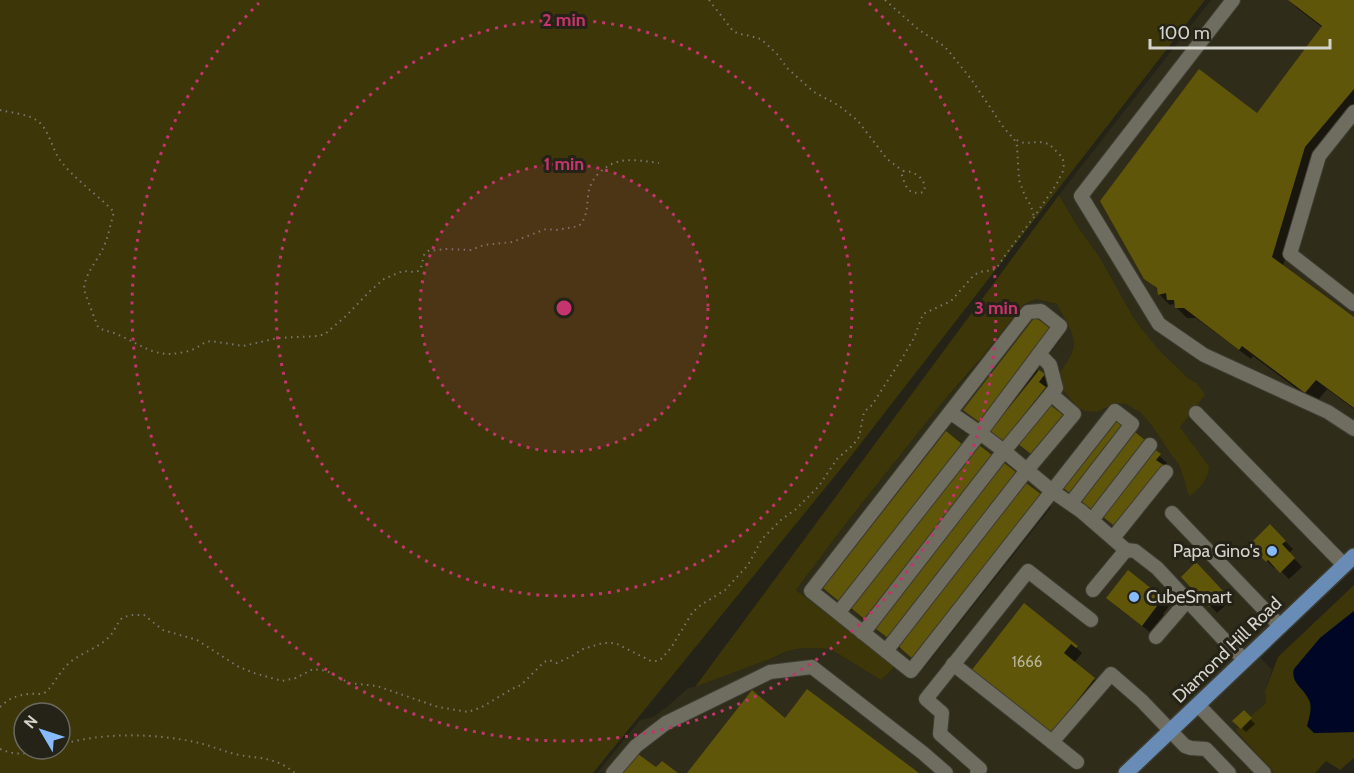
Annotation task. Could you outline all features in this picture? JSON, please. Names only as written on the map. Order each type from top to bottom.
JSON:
[{"type":"main road","name":"Diamond Hill Road","points":[[1130,772],[1349,560]]},
{"type":"lane","points":[[1233,0],[1081,196],[1159,324],[1204,355],[1328,412],[1354,429]]},
{"type":"lane","points":[[1354,112],[1319,156],[1290,254],[1354,304]]},
{"type":"lane","points":[[839,612],[980,434],[1060,326],[1041,311],[1028,312],[811,591],[911,671],[1115,411],[1132,424],[1071,504]]},
{"type":"lane","points":[[863,633],[1004,451],[1056,388],[1050,365],[1039,354]]},
{"type":"lane","points":[[886,651],[1027,470],[1074,414],[1051,394]]},
{"type":"lane","points":[[951,412],[1092,520],[1126,550],[1135,551],[1157,568],[1245,660]]},
{"type":"lane","points":[[1196,413],[1349,560]]},
{"type":"lane","points":[[1092,520],[1150,445]]},
{"type":"lane","points":[[1113,538],[1166,472]]},
{"type":"lane","points":[[1172,513],[1280,626]]},
{"type":"lane","points":[[1093,590],[1126,550]]},
{"type":"lane","points":[[977,773],[980,769],[940,734],[942,712],[926,699],[1028,571],[1091,620]]},
{"type":"lane","points":[[1156,637],[1187,600]]},
{"type":"lane","points":[[954,664],[1077,762]]},
{"type":"lane","points":[[613,773],[636,746],[666,723],[770,672],[812,667],[946,773]]},
{"type":"lane","points":[[1052,742],[1111,674],[1142,701],[1185,746],[1206,749],[1229,773]]},
{"type":"lane","points":[[1198,705],[1264,773]]},
{"type":"path","points":[[709,0],[733,31],[761,39],[777,54],[788,69],[814,92],[838,105],[858,121],[887,159],[903,171],[920,177],[926,187],[924,192],[916,193],[905,186],[901,173],[903,171]]},
{"type":"path","points":[[885,0],[919,30],[944,46],[1014,139],[1017,146],[1019,180],[1034,218]]},
{"type":"path","points":[[0,110],[28,117],[40,123],[58,159],[76,179],[103,200],[114,212],[102,251],[88,271],[84,295],[98,327],[161,354],[192,350],[211,341],[243,346],[278,338],[326,334],[384,279],[394,273],[416,272],[421,268],[424,255],[428,251],[471,249],[512,242],[546,229],[556,230],[579,226],[585,217],[591,184],[602,170],[623,160],[659,163]]},
{"type":"path","points":[[0,707],[14,697],[30,693],[42,694],[47,691],[70,662],[110,637],[123,617],[133,615],[144,615],[169,633],[197,640],[239,668],[254,673],[282,681],[296,678],[313,669],[327,671],[350,683],[377,686],[438,707],[468,712],[482,707],[521,685],[544,662],[549,660],[557,663],[583,649],[603,643],[615,643],[651,661],[662,659],[692,613],[725,590],[748,565],[762,539],[819,486],[837,459],[853,445],[859,437],[864,412],[872,405],[901,360],[914,338],[923,314],[951,301],[974,275],[993,270],[998,266],[1034,218],[1056,185],[1064,163],[1062,157],[1049,144],[1024,143],[1014,139]]},
{"type":"path","points":[[72,742],[88,738],[122,736],[159,737],[198,743],[236,754],[276,761],[295,773]]},
{"type":"shaded area","points":[[0,0],[1205,0],[848,460],[593,773],[0,773]]},
{"type":"shaded area","points":[[1211,0],[1354,0],[1354,555],[1254,651],[1272,670],[1265,691],[1266,703],[1236,731],[1274,773],[597,773],[640,720],[653,717],[688,688],[791,650],[830,649],[881,680],[895,665],[796,590],[941,404],[1023,305],[1036,299],[1057,304],[1073,332],[1074,344],[1069,361],[1060,372],[1097,412],[1116,403],[1126,403],[1140,412],[1179,465],[1187,491],[1209,466],[1180,427],[1197,383],[1188,378],[1159,350],[1135,320],[1099,256],[1059,195]]},
{"type":"shaded area","points":[[1059,195],[1099,256],[1135,320],[1159,350],[1188,378],[1197,383],[1205,395],[1180,427],[1209,466],[1203,483],[1190,496],[1179,465],[1140,412],[1126,404],[1116,403],[1097,412],[1085,411],[1077,407],[1061,387],[1060,372],[1072,353],[1074,345],[1071,331],[1057,304],[1036,299],[1023,305],[941,404],[796,590],[895,666],[881,680],[830,649],[803,648],[791,650],[695,687]]},
{"type":"shaded area","points":[[1354,585],[1354,611],[1320,638],[1293,673],[1310,702],[1314,733],[1354,732],[1354,758],[1340,770],[1326,761],[1315,773],[1274,773],[1236,731],[1266,703],[1265,691],[1278,657]]},
{"type":"water","points":[[1354,611],[1354,732],[1314,733],[1307,726],[1310,702],[1294,679],[1294,669],[1320,638]]},
{"type":"building","points":[[1288,0],[1354,0],[1354,89],[1305,147],[1272,257],[1354,317],[1354,408],[1316,380],[1305,393],[1242,346],[1239,350],[1184,308],[1175,308],[1174,300],[1167,300],[1166,293],[1158,295],[1157,288],[1144,279],[1100,201],[1199,69],[1257,113],[1322,26]]},
{"type":"building","points":[[1035,317],[1051,329],[979,422],[963,410]]},
{"type":"building","points":[[1039,370],[1045,374],[1039,382],[1046,387],[1003,441],[990,431]]},
{"type":"building","points":[[1049,404],[1063,415],[1031,454],[1017,443]]},
{"type":"building","points":[[1116,417],[1127,425],[1072,495],[1061,486]]},
{"type":"building","points":[[946,431],[963,445],[840,602],[823,588]]},
{"type":"building","points":[[1135,432],[1146,441],[1091,509],[1080,500]]},
{"type":"building","points":[[979,445],[993,456],[864,619],[850,607]]},
{"type":"building","points":[[1154,449],[1161,454],[1156,460],[1165,466],[1117,528],[1102,516]]},
{"type":"building","points":[[1003,462],[1017,473],[889,639],[875,628]]},
{"type":"building","points":[[1026,483],[1042,495],[913,659],[898,646]]},
{"type":"building","name":"Papa Gino's","points":[[1270,524],[1286,541],[1282,544],[1295,558],[1280,573],[1249,545]]},
{"type":"building","points":[[1196,562],[1224,592],[1209,607],[1181,577]]},
{"type":"building","name":"CubeSmart","points":[[1128,570],[1162,597],[1142,626],[1106,598]]},
{"type":"building","points":[[1024,603],[1078,646],[1076,648],[1071,644],[1064,653],[1095,678],[1051,734],[971,671]]},
{"type":"building","points":[[807,689],[919,773],[687,773],[752,690],[785,718]]},
{"type":"building","points":[[1244,710],[1252,718],[1241,729],[1232,721]]},
{"type":"building","points":[[638,754],[656,767],[662,761],[678,773],[622,773]]},
{"type":"place","name":"Papa Gino's","points":[[1272,551]]},
{"type":"place","name":"CubeSmart","points":[[1134,597]]}]
